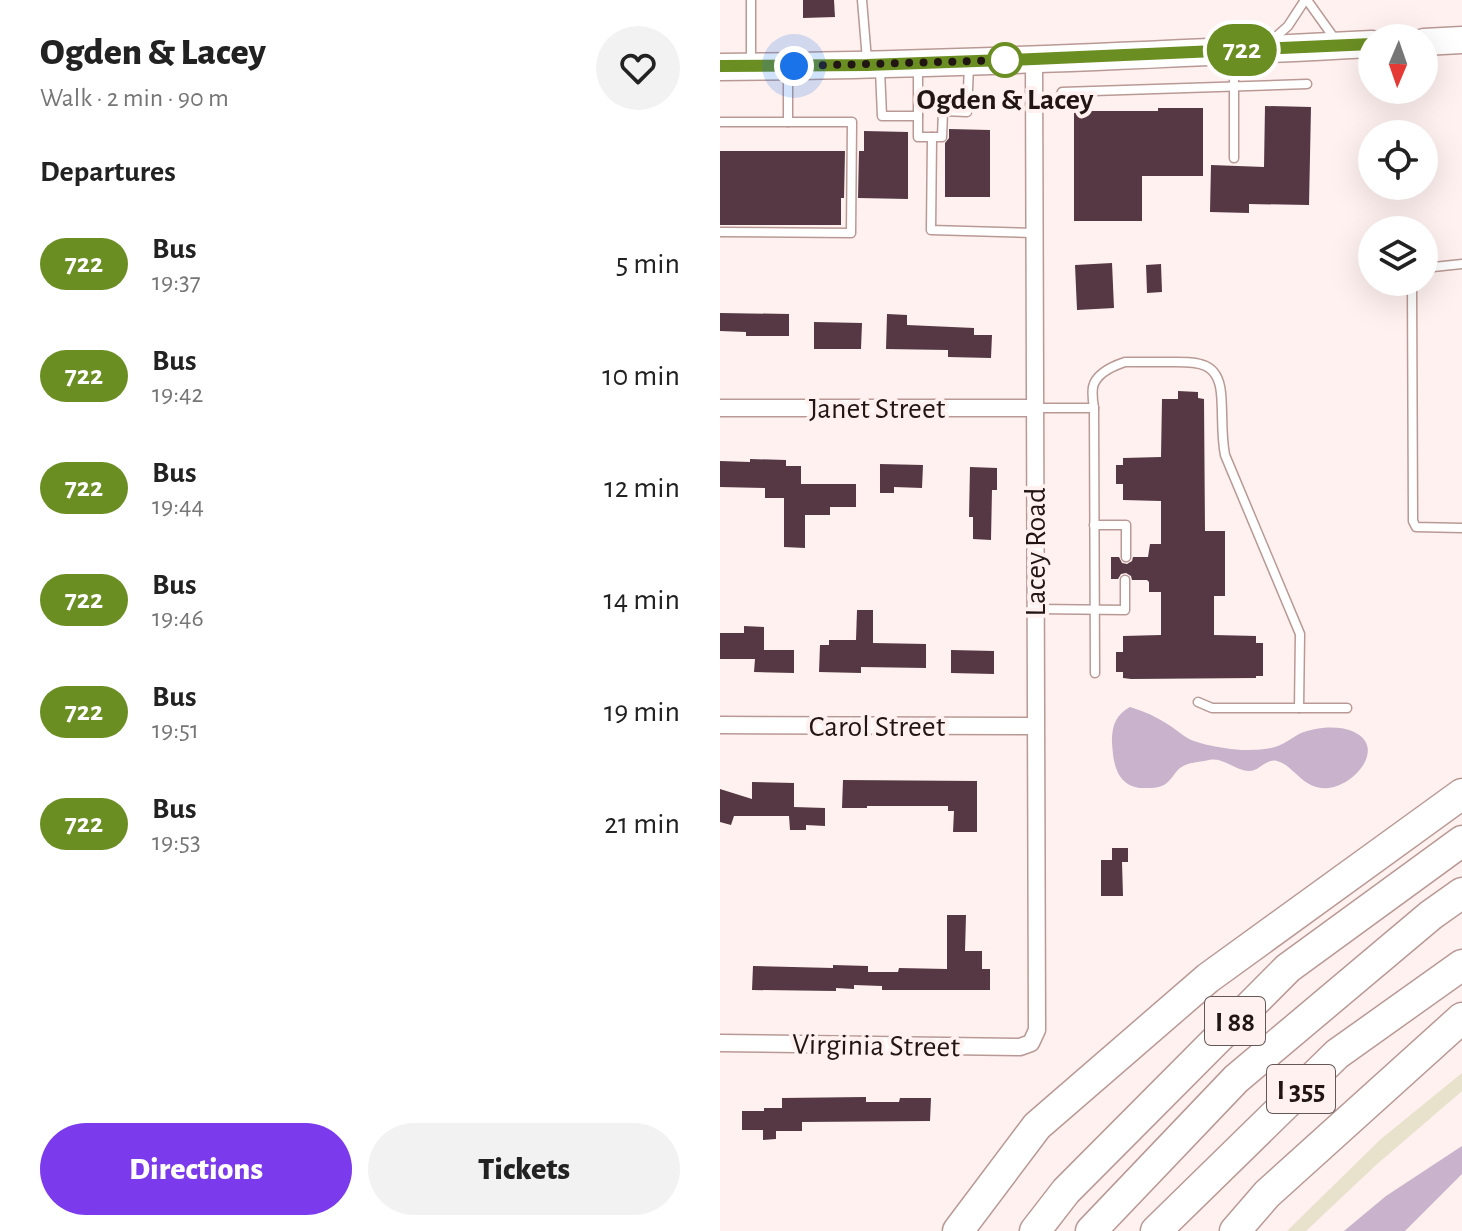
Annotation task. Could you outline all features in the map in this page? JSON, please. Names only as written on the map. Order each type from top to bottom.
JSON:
[{"type":"highway","points":[[958,1231],[1037,1126],[1208,978],[1462,794]]},
{"type":"highway","name":"I 88","points":[[1035,1231],[1066,1191],[1288,968],[1462,841]]},
{"type":"highway","name":"I 88","points":[[1091,1231],[1236,1079],[1431,915],[1462,893]]},
{"type":"highway","name":"I 355","points":[[1156,1231],[1337,1054],[1462,965]]},
{"type":"highway","name":"I 355","points":[[1235,1231],[1267,1194],[1462,1018]]},
{"type":"main road","points":[[1438,41],[1462,40]]},
{"type":"main road","points":[[720,67],[873,65],[1358,45]]},
{"type":"street","name":"Lacey Road","points":[[1031,1043],[1037,1030],[1034,59]]},
{"type":"street","name":"Janet Street","points":[[720,408],[1034,408]]},
{"type":"street","name":"Carol Street","points":[[720,725],[1035,726]]},
{"type":"street","name":"Virginia Street","points":[[720,1043],[1009,1047],[1031,1043]]},
{"type":"lane","points":[[751,0],[751,66]]},
{"type":"lane","points":[[862,0],[882,116],[918,116]]},
{"type":"lane","points":[[1262,49],[1288,26],[1306,0],[1340,46]]},
{"type":"lane","points":[[1234,51],[1234,158]]},
{"type":"lane","points":[[918,63],[918,137],[942,137],[943,111],[967,112],[970,61]]},
{"type":"lane","points":[[788,66],[788,122]]},
{"type":"lane","points":[[1059,99],[1062,92],[1307,84]]},
{"type":"lane","points":[[720,122],[852,122],[851,233],[720,232]]},
{"type":"lane","points":[[932,137],[931,230],[1034,233]]},
{"type":"lane","points":[[1438,267],[1462,264]]},
{"type":"lane","points":[[1412,296],[1413,521],[1416,527],[1462,528]]},
{"type":"lane","points":[[1095,673],[1093,386],[1105,371],[1125,362],[1196,362],[1216,375],[1221,394],[1225,455],[1300,634],[1299,708]]},
{"type":"lane","points":[[1034,408],[1094,408]]},
{"type":"lane","points":[[1094,525],[1126,525],[1126,557]]},
{"type":"lane","points":[[1035,609],[1125,610],[1125,580]]},
{"type":"lane","points":[[1198,702],[1212,708],[1347,708]]},
{"type":"shaded area","points":[[1130,707],[1160,719],[1191,740],[1212,746],[1265,749],[1305,732],[1333,727],[1352,731],[1362,738],[1367,746],[1367,755],[1364,764],[1349,780],[1329,788],[1312,786],[1277,761],[1249,771],[1214,760],[1183,766],[1161,786],[1140,788],[1121,777],[1113,757],[1114,726],[1121,713]]},
{"type":"shaded area","points":[[1462,1073],[1462,1091],[1306,1231],[1287,1231],[1381,1139]]},
{"type":"shaded area","points":[[1462,1146],[1462,1174],[1405,1231],[1344,1231],[1386,1196]]},
{"type":"building","points":[[803,0],[834,0],[835,17],[803,18]]},
{"type":"building","points":[[1265,106],[1311,107],[1309,205],[1249,204],[1249,213],[1210,212],[1211,165],[1264,167]]},
{"type":"building","points":[[1158,108],[1203,108],[1203,176],[1142,176],[1142,221],[1074,221],[1074,111],[1158,111]]},
{"type":"building","points":[[949,129],[990,130],[990,197],[945,197],[945,143],[949,138]]},
{"type":"building","points":[[864,131],[908,132],[908,199],[858,198],[859,151],[864,151]]},
{"type":"building","points":[[720,151],[845,151],[841,225],[720,225]]},
{"type":"building","points":[[1112,263],[1114,308],[1077,310],[1075,265]]},
{"type":"building","points":[[1161,264],[1162,292],[1147,293],[1146,265]]},
{"type":"building","points":[[720,313],[789,314],[789,336],[746,336],[746,332],[720,331]]},
{"type":"building","points":[[887,314],[907,315],[907,325],[974,328],[974,335],[992,335],[991,358],[948,357],[948,350],[886,349]]},
{"type":"building","points":[[814,322],[862,323],[861,349],[814,349]]},
{"type":"building","points":[[1178,391],[1198,392],[1198,398],[1204,399],[1205,531],[1225,531],[1225,596],[1214,596],[1214,635],[1256,636],[1256,643],[1263,643],[1263,676],[1256,678],[1131,679],[1123,678],[1123,672],[1116,672],[1116,652],[1123,652],[1123,636],[1161,635],[1161,592],[1149,592],[1147,580],[1132,580],[1126,573],[1118,579],[1111,579],[1111,557],[1119,557],[1122,563],[1127,564],[1133,557],[1148,557],[1150,544],[1161,544],[1161,501],[1123,500],[1123,484],[1116,484],[1116,465],[1123,465],[1123,458],[1161,457],[1162,399],[1178,399]]},
{"type":"building","points":[[750,459],[786,460],[786,466],[801,466],[801,484],[856,484],[856,507],[830,507],[830,515],[805,515],[805,548],[784,547],[784,498],[765,498],[765,488],[720,487],[720,461],[750,462]]},
{"type":"building","points":[[880,464],[923,465],[922,488],[894,487],[894,493],[880,493]]},
{"type":"building","points":[[970,467],[997,468],[997,490],[992,490],[991,540],[973,539],[973,517],[969,517]]},
{"type":"building","points":[[857,610],[873,610],[873,643],[926,644],[926,668],[861,667],[861,673],[819,672],[820,645],[829,645],[829,640],[856,640]]},
{"type":"building","points":[[744,626],[764,627],[764,650],[794,650],[794,673],[754,672],[755,659],[720,659],[720,633],[744,633]]},
{"type":"building","points":[[951,650],[994,651],[994,674],[951,673]]},
{"type":"building","points":[[843,780],[977,781],[977,832],[953,832],[954,811],[948,811],[948,806],[842,808]]},
{"type":"building","points":[[752,782],[794,783],[794,807],[825,808],[825,826],[806,825],[806,830],[790,830],[789,816],[734,816],[731,825],[720,822],[720,789],[752,799]]},
{"type":"building","points":[[1112,848],[1128,848],[1128,862],[1122,862],[1123,896],[1101,896],[1101,860],[1112,860]]},
{"type":"building","points":[[947,915],[966,915],[965,951],[982,951],[982,969],[990,969],[990,990],[882,990],[882,986],[854,985],[854,989],[836,988],[836,991],[752,990],[753,966],[868,966],[868,972],[898,972],[899,968],[947,969]]},
{"type":"building","points":[[866,1097],[866,1102],[931,1098],[930,1121],[802,1122],[802,1131],[776,1131],[776,1139],[763,1140],[763,1130],[742,1130],[742,1111],[782,1108],[782,1098]]},
{"type":"bus line","name":"722","points":[[720,66],[867,65],[1358,45]]},
{"type":"place","name":"Ogden & Lacey","points":[[1005,60]]},
{"type":"route","points":[[794,66],[1013,60],[1005,60]]}]
